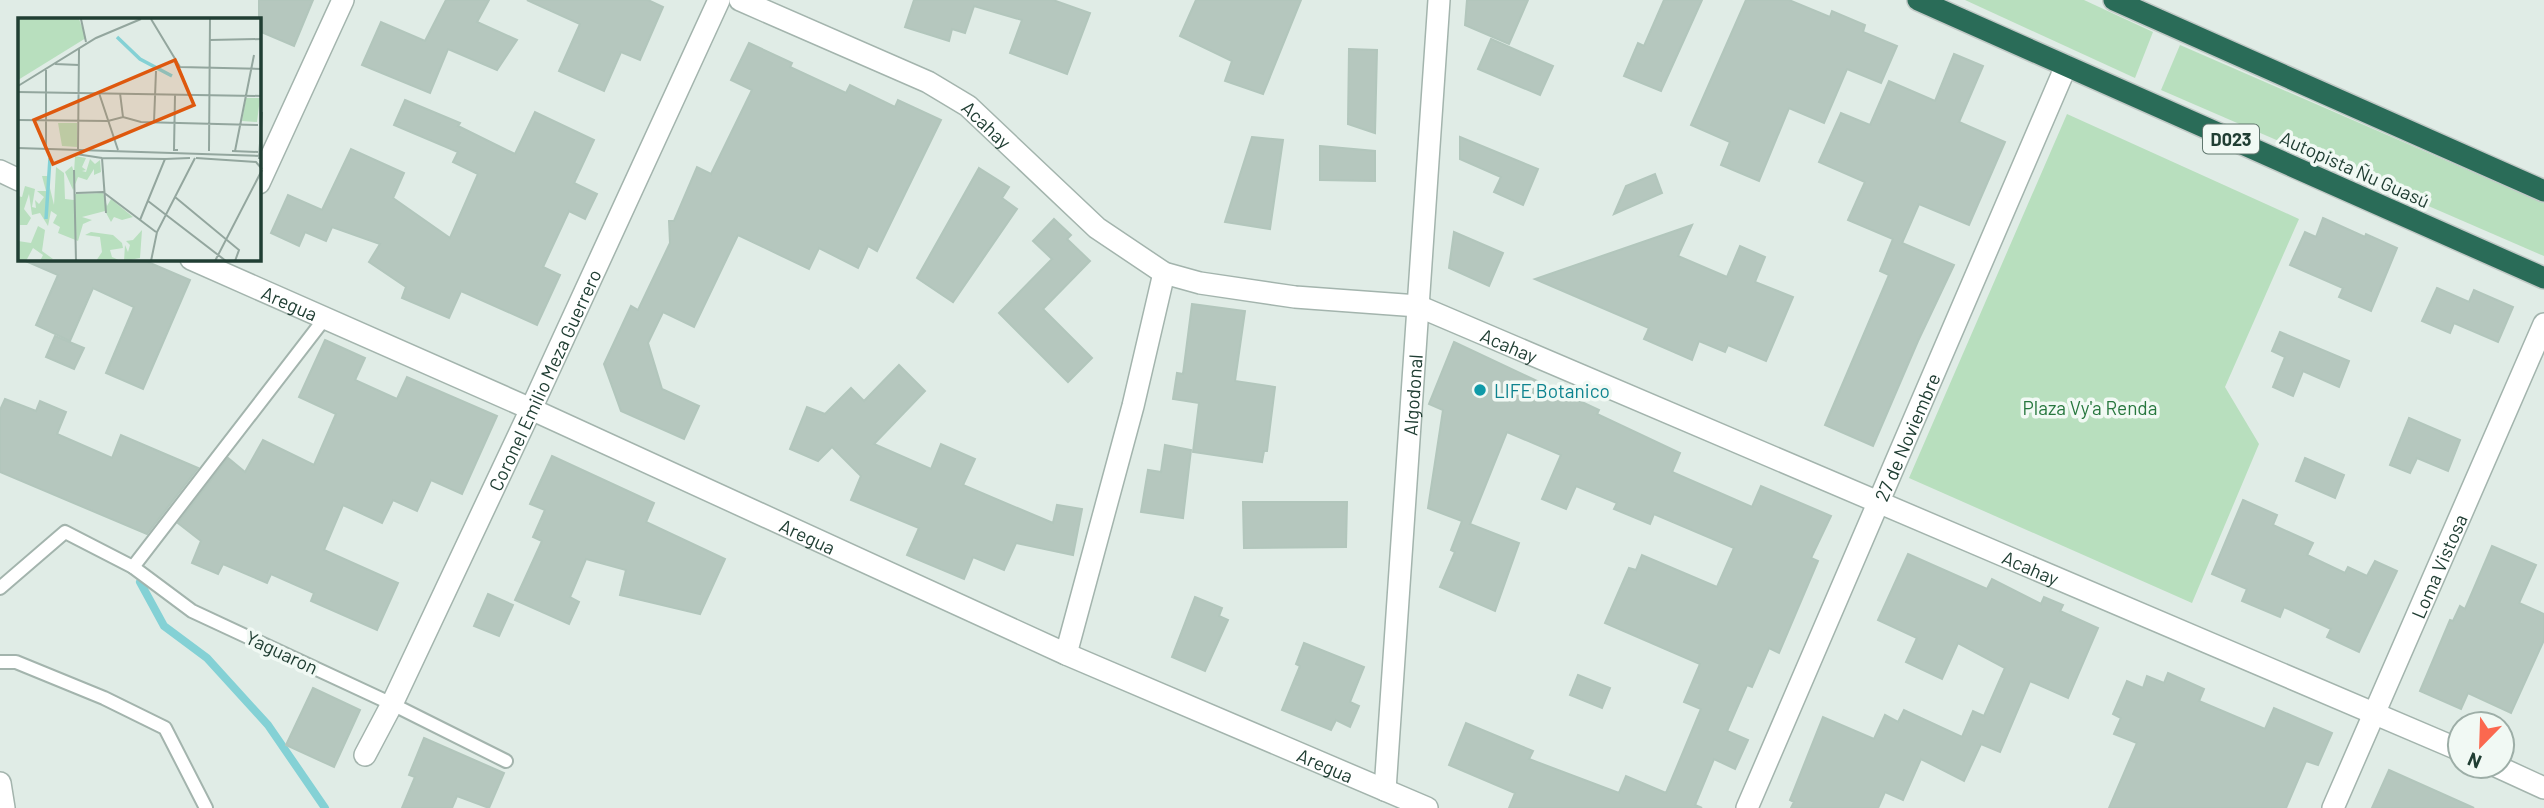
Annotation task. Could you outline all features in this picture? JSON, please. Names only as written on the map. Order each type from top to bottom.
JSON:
[{"type":"highway","name":"Autopista Ñu Guasú","points":[[1917,0],[2544,278]]},
{"type":"highway","points":[[2122,3],[2544,191]]},
{"type":"street","points":[[261,179],[343,0]]},
{"type":"street","name":"Coronel Emilio Meza Guerrero","points":[[365,755],[392,704],[531,409],[719,0]]},
{"type":"street","name":"Acahay","points":[[740,0],[928,82],[968,106],[1097,228],[1164,273],[1199,283],[1295,297],[1418,306],[2446,744]]},
{"type":"street","name":"Algodonal","points":[[1385,790],[1439,0]]},
{"type":"street","name":"27 de Noviembre","points":[[1747,808],[2066,66]]},
{"type":"street","points":[[0,171],[18,180]]},
{"type":"street","name":"Aregua","points":[[201,261],[221,265],[325,318],[531,409],[1066,654],[1427,808]]},
{"type":"street","points":[[1066,654],[1133,406],[1164,273]]},
{"type":"street","name":"Loma Vistosa","points":[[2333,808],[2544,324]]},
{"type":"street","points":[[2516,775],[2544,788]]},
{"type":"street","points":[[0,783],[4,808]]},
{"type":"lane","points":[[134,567],[325,318]]},
{"type":"lane","name":"Yaguaron","points":[[0,588],[65,532],[134,567],[192,611],[392,704],[506,761]]},
{"type":"lane","points":[[0,662],[16,662],[104,698],[165,729],[206,808]]},
{"type":"green space","points":[[1965,0],[2084,0],[2153,32],[2135,78]]},
{"type":"green space","points":[[2180,45],[2544,203],[2544,256],[2161,90]]},
{"type":"green space","name":"Plaza Vy'a Renda","points":[[2067,114],[2299,219],[2225,387],[2259,444],[2192,603],[1909,478]]},
{"type":"building","points":[[259,0],[313,0],[294,46],[261,32]]},
{"type":"building","points":[[446,0],[489,0],[477,22],[517,40],[497,70],[448,49],[430,93],[362,65],[381,22],[425,41]]},
{"type":"building","points":[[527,0],[648,0],[663,7],[640,60],[621,52],[604,91],[559,71],[580,24]]},
{"type":"building","points":[[914,0],[1053,0],[1090,13],[1067,74],[1010,53],[1022,20],[974,6],[965,33],[952,29],[949,41],[905,27]]},
{"type":"building","points":[[1196,0],[1301,0],[1263,94],[1225,81],[1232,61],[1180,36]]},
{"type":"building","points":[[1467,0],[1528,0],[1509,44],[1465,25]]},
{"type":"building","points":[[1664,0],[1702,0],[1661,91],[1624,76],[1638,43],[1644,46]]},
{"type":"building","points":[[1746,0],[1789,0],[1830,17],[1832,11],[1865,25],[1863,32],[1897,46],[1881,83],[1847,69],[1824,123],[1789,108],[1759,181],[1721,165],[1730,142],[1691,125]]},
{"type":"building","points":[[1491,39],[1553,66],[1540,95],[1478,69]]},
{"type":"building","points":[[749,43],[792,63],[790,67],[846,93],[850,85],[895,107],[898,100],[941,120],[877,251],[868,246],[858,268],[819,248],[809,269],[738,235],[694,327],[663,312],[648,343],[662,389],[699,406],[684,439],[621,411],[604,364],[631,306],[638,310],[670,243],[669,221],[674,221],[697,167],[711,174],[752,90],[731,80]]},
{"type":"building","points":[[1349,49],[1377,50],[1375,133],[1348,124]]},
{"type":"building","points":[[1954,54],[1983,66],[1959,122],[2005,142],[1969,225],[1919,204],[1902,243],[1954,265],[1873,446],[1825,425],[1889,275],[1880,271],[1893,239],[1848,220],[1865,182],[1819,162],[1841,113],[1870,125],[1889,81],[1935,101]]},
{"type":"building","points":[[405,100],[460,123],[458,126],[515,154],[535,112],[594,140],[574,183],[597,194],[585,219],[569,211],[543,267],[560,275],[537,325],[461,291],[449,318],[402,298],[406,287],[369,262],[380,244],[332,227],[326,241],[305,232],[299,246],[271,233],[288,195],[322,210],[351,149],[404,173],[393,198],[450,238],[478,174],[453,162],[458,152],[394,125]]},
{"type":"building","points":[[1252,137],[1283,140],[1270,229],[1225,222]]},
{"type":"building","points":[[1460,137],[1538,169],[1523,205],[1494,192],[1501,177],[1460,159]]},
{"type":"building","points":[[1320,146],[1375,151],[1375,181],[1320,180]]},
{"type":"building","points":[[979,168],[1009,187],[1002,198],[1017,209],[953,302],[917,278]]},
{"type":"building","points":[[1655,174],[1662,193],[1614,214],[1626,186]]},
{"type":"building","points":[[2323,218],[2397,248],[2371,311],[2339,297],[2343,288],[2290,265],[2305,232],[2316,237]]},
{"type":"building","points":[[1054,219],[1071,235],[1067,239],[1090,261],[1043,309],[1092,358],[1068,382],[999,313],[1052,259],[1033,241]]},
{"type":"building","points":[[1692,225],[1678,256],[1727,277],[1740,246],[1765,257],[1755,282],[1793,297],[1766,361],[1728,345],[1725,352],[1699,341],[1692,360],[1644,339],[1649,328],[1535,279]]},
{"type":"building","points":[[1454,232],[1503,253],[1489,286],[1449,268]]},
{"type":"building","points":[[26,261],[146,261],[190,280],[143,389],[106,373],[134,307],[93,288],[70,341],[36,325],[58,275]]},
{"type":"building","points":[[2437,288],[2469,302],[2474,290],[2513,307],[2498,342],[2454,323],[2450,333],[2422,321]]},
{"type":"building","points":[[1192,304],[1245,311],[1235,381],[1275,387],[1267,451],[1264,451],[1262,462],[1193,452],[1199,403],[1173,399],[1177,373],[1183,374]]},
{"type":"building","points":[[2280,332],[2349,361],[2339,387],[2303,371],[2293,396],[2273,387],[2285,357],[2272,351]]},
{"type":"building","points":[[55,336],[84,348],[74,369],[46,357]]},
{"type":"building","points":[[325,340],[365,358],[355,380],[397,399],[407,377],[497,416],[462,494],[431,480],[417,511],[393,500],[382,523],[343,505],[324,550],[398,583],[377,630],[311,601],[314,593],[271,574],[267,583],[223,564],[218,574],[192,563],[201,541],[178,523],[228,458],[245,472],[263,440],[314,465],[336,414],[299,397]]},
{"type":"building","points":[[1454,342],[1599,410],[1597,414],[1680,453],[1672,472],[1752,507],[1761,486],[1831,516],[1811,558],[1818,561],[1779,653],[1769,648],[1752,687],[1747,685],[1727,731],[1748,740],[1735,769],[1714,759],[1695,805],[1702,808],[1509,808],[1515,793],[1449,765],[1466,723],[1533,751],[1529,759],[1619,793],[1626,776],[1666,793],[1701,709],[1684,702],[1700,664],[1605,623],[1629,568],[1636,570],[1642,555],[1717,587],[1734,548],[1654,514],[1650,524],[1614,509],[1617,503],[1576,486],[1566,509],[1542,499],[1561,455],[1507,432],[1470,524],[1519,543],[1495,611],[1440,587],[1455,552],[1451,550],[1462,521],[1428,508],[1443,410],[1429,404]]},
{"type":"building","points":[[899,365],[925,391],[874,444],[931,469],[941,444],[975,459],[963,485],[1053,523],[1057,505],[1082,509],[1073,555],[1016,543],[1004,570],[973,557],[964,579],[907,555],[919,528],[851,500],[861,476],[832,447],[818,461],[790,449],[807,407],[825,414],[851,388],[864,401]]},
{"type":"building","points":[[5,399],[36,411],[40,401],[66,412],[57,434],[112,458],[121,435],[198,468],[147,534],[0,472],[0,410]]},
{"type":"building","points":[[2409,418],[2460,440],[2448,471],[2417,458],[2410,473],[2390,465]]},
{"type":"building","points":[[1165,445],[1191,450],[1183,518],[1141,512],[1148,470],[1161,472]]},
{"type":"building","points":[[552,456],[654,503],[646,522],[725,559],[700,614],[620,595],[626,570],[586,559],[570,597],[579,602],[569,624],[515,600],[542,541],[533,537],[545,510],[530,504]]},
{"type":"building","points":[[2305,458],[2344,475],[2335,498],[2296,481]]},
{"type":"building","points":[[2243,500],[2277,515],[2273,525],[2313,543],[2307,555],[2345,573],[2348,567],[2367,576],[2375,561],[2397,571],[2359,652],[2327,637],[2331,629],[2284,607],[2280,617],[2242,601],[2247,589],[2212,574]]},
{"type":"building","points":[[1243,502],[1347,502],[1346,547],[1244,548]]},
{"type":"building","points":[[2492,546],[2536,565],[2519,603],[2544,614],[2544,640],[2512,710],[2505,710],[2468,693],[2461,709],[2420,691],[2450,620],[2453,621],[2460,606],[2465,609]]},
{"type":"building","points":[[1908,554],[1987,589],[1992,579],[2041,604],[2044,597],[2063,605],[2060,611],[2098,628],[2068,698],[2030,681],[2000,752],[1981,744],[1964,781],[1921,759],[1903,800],[1885,792],[1878,808],[1791,808],[1794,802],[1790,800],[1823,717],[1874,739],[1885,715],[1898,722],[1904,710],[1962,737],[1973,711],[1984,716],[2005,668],[1958,643],[1942,679],[1906,662],[1917,638],[1878,620]]},
{"type":"building","points":[[488,594],[513,605],[499,636],[474,626]]},
{"type":"building","points":[[1195,597],[1222,608],[1219,616],[1228,620],[1205,671],[1172,657]]},
{"type":"building","points":[[1304,643],[1364,667],[1350,702],[1359,706],[1350,727],[1336,720],[1331,730],[1282,710],[1300,666],[1296,664]]},
{"type":"building","points":[[2168,673],[2204,689],[2199,701],[2265,729],[2274,708],[2332,733],[2318,765],[2306,761],[2286,808],[2109,808],[2137,743],[2114,734],[2121,718],[2113,714],[2127,681],[2143,688],[2147,676],[2164,683]]},
{"type":"building","points":[[1578,675],[1610,688],[1602,708],[1570,695]]},
{"type":"building","points":[[313,688],[360,710],[334,767],[286,745]]},
{"type":"building","points":[[424,738],[504,773],[489,808],[457,796],[452,808],[402,808],[415,777],[409,775]]},
{"type":"building","points":[[2389,770],[2474,808],[2372,808]]},
{"type":"waterway","points":[[140,582],[164,626],[207,658],[268,725],[325,808]]},
{"type":"place","name":"LIFE Botanico","points":[[1480,390]]}]
